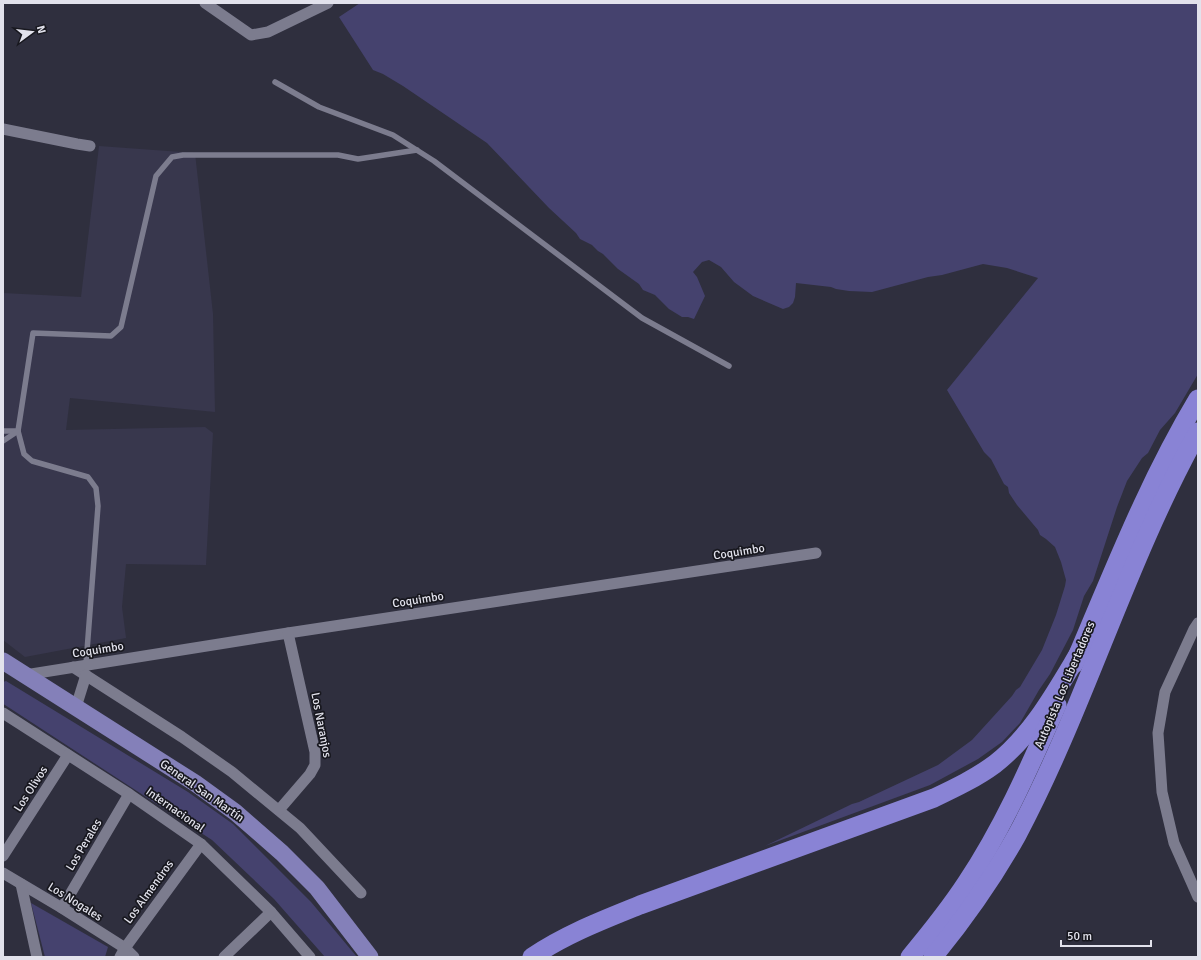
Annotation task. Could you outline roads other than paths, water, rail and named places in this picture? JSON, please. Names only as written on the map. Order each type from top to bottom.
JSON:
[{"type":"highway","name":"Autopista Los Libertadores","points":[[910,957],[968,881],[985,853],[1022,783],[1146,494],[1182,425],[1198,399]]},
{"type":"highway","name":"Autopista Los Libertadores","points":[[933,957],[967,914],[983,890],[1016,836],[1031,807],[1063,736],[1154,519],[1198,432]]},
{"type":"highway","points":[[532,957],[567,936],[633,908],[934,798],[959,786],[995,764],[1012,749],[1043,712],[1079,653]]},
{"type":"main road","name":"General San Martín","points":[[3,661],[195,783],[235,812],[317,888],[370,957]]},
{"type":"street","points":[[205,3],[251,35],[268,32],[328,3]]},
{"type":"street","points":[[3,129],[90,146]]},
{"type":"street","name":"Coquimbo","points":[[24,675],[73,667],[86,670],[288,633],[816,553]]},
{"type":"street","points":[[1198,623],[1165,692],[1158,734],[1162,792],[1174,842],[1198,897]]},
{"type":"street","name":"Los Naranjos","points":[[279,810],[310,774],[315,765],[315,752],[288,633]]},
{"type":"street","points":[[86,670],[232,772],[279,810],[300,828],[361,894]]},
{"type":"street","name":"Coquimbo","points":[[76,707],[86,670]]},
{"type":"street","name":"Internacional","points":[[3,713],[129,794],[201,844],[271,912],[310,957]]},
{"type":"street","name":"Los Olivos","points":[[3,856],[68,755]]},
{"type":"street","name":"Los Perales","points":[[62,908],[129,794]]},
{"type":"street","name":"Los Almendros","points":[[123,953],[201,844]]},
{"type":"street","name":"Los Nogales","points":[[3,873],[62,908],[123,953],[134,957]]},
{"type":"street","points":[[21,884],[37,957]]},
{"type":"street","points":[[224,957],[271,912]]},
{"type":"lane","points":[[275,82],[319,107],[393,135],[434,161],[642,318],[729,366]]},
{"type":"lane","points":[[86,670],[98,506],[96,488],[88,477],[32,461],[24,454],[18,431],[33,333],[111,336],[121,327],[156,176],[172,157],[183,155],[338,155],[358,159],[416,150]]},
{"type":"lane","points":[[3,430],[18,431]]},
{"type":"lane","points":[[3,441],[18,431]]}]
